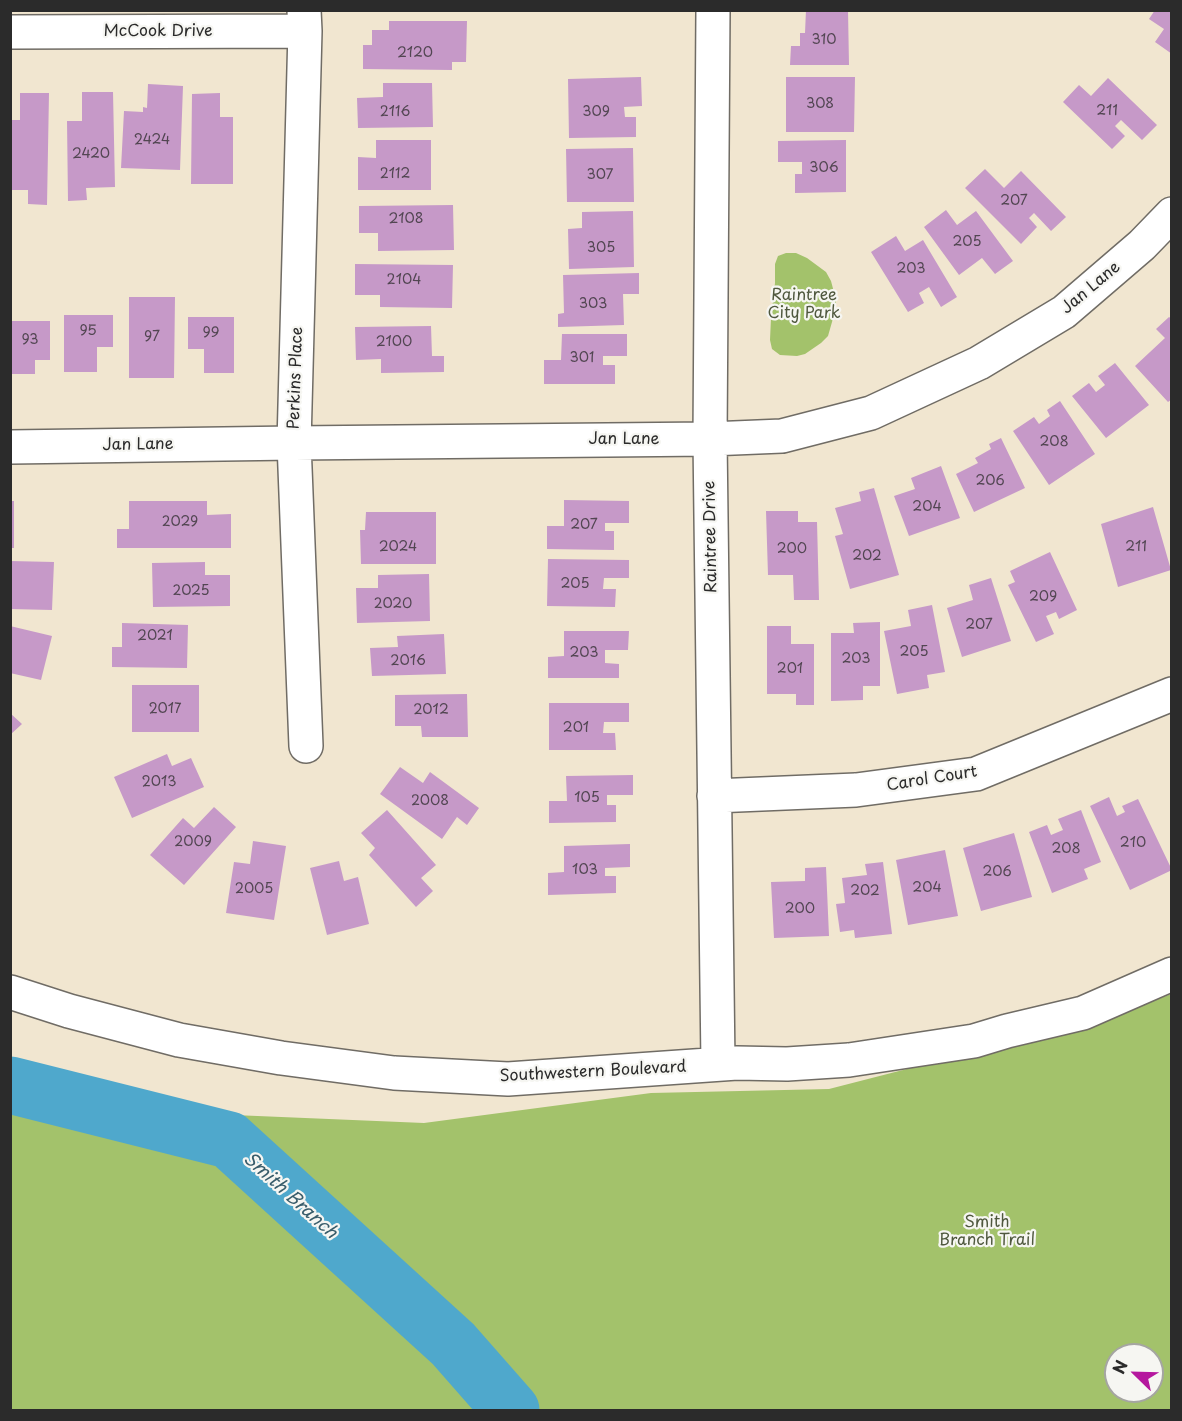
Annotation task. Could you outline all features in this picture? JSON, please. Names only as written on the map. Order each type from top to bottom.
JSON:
[{"type":"street","name":"Raintree Drive","points":[[713,10],[710,439],[718,1064]]},
{"type":"street","name":"McCook Drive","points":[[10,32],[305,21]]},
{"type":"street","name":"Perkins Place","points":[[305,21],[294,443],[306,746]]},
{"type":"street","name":"Jan Lane","points":[[10,447],[710,439],[782,436],[871,413],[979,363],[1064,312],[1142,245],[1172,214]]},
{"type":"street","name":"Carol Court","points":[[714,796],[856,790],[976,774],[1172,694]]},
{"type":"street","name":"Southwestern Boulevard","points":[[10,992],[69,1011],[179,1040],[281,1058],[394,1073],[508,1079],[718,1064],[754,1062],[788,1064],[849,1060],[974,1041],[1083,1013],[1172,974]]},
{"type":"green space","name":"Raintree City Park","points":[[796,253],[807,258],[826,272],[836,300],[828,336],[805,354],[797,356],[780,355],[772,349],[770,340],[775,264],[778,256]]},
{"type":"green space","name":"Smith Branch Trail","points":[[1171,994],[1171,1410],[11,1410],[11,1107],[424,1123],[651,1093],[829,1089],[1121,1014]]},
{"type":"building","points":[[806,10],[848,10],[849,65],[790,65],[791,46],[800,46],[800,33],[805,33]]},
{"type":"building","points":[[1155,10],[1172,10],[1172,54],[1155,42],[1164,29],[1149,19]]},
{"type":"building","points":[[389,21],[467,21],[466,62],[452,62],[452,70],[363,69],[363,45],[372,45],[372,30],[389,30]]},
{"type":"building","points":[[641,77],[642,106],[624,107],[625,117],[636,117],[636,137],[569,138],[568,79]]},
{"type":"building","points":[[786,77],[855,77],[854,132],[786,132]]},
{"type":"building","points":[[1108,78],[1157,125],[1142,140],[1121,120],[1115,126],[1125,136],[1112,149],[1063,102],[1079,85],[1091,96]]},
{"type":"building","points":[[383,83],[432,83],[433,127],[358,128],[357,98],[383,97]]},
{"type":"building","points":[[148,84],[183,86],[180,170],[121,168],[124,111],[143,112],[143,107],[147,108]]},
{"type":"building","points":[[82,92],[113,92],[115,187],[86,188],[87,200],[68,201],[67,121],[82,121]]},
{"type":"building","points":[[20,93],[49,93],[47,205],[28,204],[28,190],[10,190],[10,120],[20,120]]},
{"type":"building","points":[[220,93],[220,117],[233,117],[233,184],[191,184],[192,94]]},
{"type":"building","points":[[376,140],[431,140],[431,190],[358,190],[358,157],[376,158]]},
{"type":"building","points":[[846,140],[846,192],[795,193],[795,174],[802,174],[802,162],[778,162],[778,141]]},
{"type":"building","points":[[633,148],[634,202],[567,202],[566,149]]},
{"type":"building","points":[[985,169],[1004,188],[1021,171],[1066,217],[1051,231],[1034,213],[1029,218],[1037,227],[1021,244],[965,188]]},
{"type":"building","points":[[453,205],[454,250],[378,251],[378,233],[359,233],[359,206]]},
{"type":"building","points":[[946,210],[957,225],[976,211],[1013,261],[995,274],[982,258],[959,275],[924,227]]},
{"type":"building","points":[[633,211],[634,267],[569,269],[568,229],[582,228],[582,212]]},
{"type":"building","points":[[896,236],[905,251],[923,240],[957,297],[941,307],[929,287],[919,293],[924,303],[908,312],[871,252]]},
{"type":"building","points":[[355,264],[453,265],[452,308],[380,307],[380,295],[355,295]]},
{"type":"building","points":[[639,273],[639,294],[623,294],[624,325],[558,327],[558,314],[564,313],[563,275]]},
{"type":"building","points":[[129,297],[175,297],[174,378],[129,378]]},
{"type":"building","points":[[64,315],[113,315],[113,347],[97,347],[97,372],[64,372]]},
{"type":"building","points":[[188,317],[234,317],[234,373],[204,373],[204,349],[188,349]]},
{"type":"building","points":[[1169,317],[1172,319],[1172,399],[1168,402],[1135,366],[1165,338],[1156,329]]},
{"type":"building","points":[[10,321],[50,321],[50,360],[35,360],[35,374],[10,374]]},
{"type":"building","points":[[431,326],[432,356],[444,356],[444,372],[381,373],[381,359],[356,360],[355,327]]},
{"type":"building","points":[[562,334],[627,334],[627,356],[603,356],[603,365],[615,365],[615,384],[544,384],[544,360],[561,360]]},
{"type":"building","points":[[1115,363],[1149,405],[1106,438],[1072,396],[1089,383],[1096,392],[1105,385],[1098,376]]},
{"type":"building","points":[[1060,401],[1095,454],[1049,485],[1013,431],[1034,417],[1039,424],[1050,416],[1047,410]]},
{"type":"building","points":[[1001,438],[1025,488],[974,512],[956,474],[978,463],[975,458],[991,449],[989,444]]},
{"type":"building","points":[[941,466],[960,518],[909,536],[894,496],[915,489],[911,478]]},
{"type":"building","points":[[874,488],[899,575],[850,589],[835,536],[843,534],[835,508],[861,501],[859,492]]},
{"type":"building","points":[[564,500],[629,501],[629,523],[605,523],[605,531],[614,531],[614,550],[547,549],[547,526],[564,526]]},
{"type":"building","points":[[10,501],[14,501],[14,548],[10,548]]},
{"type":"building","points":[[129,501],[207,501],[207,515],[231,514],[231,548],[117,548],[117,529],[129,529]]},
{"type":"building","points":[[1153,507],[1171,570],[1118,587],[1101,524]]},
{"type":"building","points":[[766,511],[798,511],[798,522],[817,522],[819,600],[794,600],[793,575],[768,575]]},
{"type":"building","points":[[366,512],[436,512],[436,564],[361,564],[360,530],[365,530]]},
{"type":"building","points":[[1050,552],[1077,610],[1059,619],[1056,612],[1046,616],[1054,634],[1036,642],[1008,585],[1015,582],[1010,571]]},
{"type":"building","points":[[548,559],[629,560],[629,578],[604,578],[603,589],[616,589],[615,607],[547,606]]},
{"type":"building","points":[[10,561],[54,562],[52,610],[10,609]]},
{"type":"building","points":[[205,562],[205,575],[230,575],[230,606],[153,607],[152,563]]},
{"type":"building","points":[[429,574],[430,621],[357,623],[356,588],[378,588],[378,575]]},
{"type":"building","points":[[991,578],[1011,641],[962,657],[947,608],[973,600],[969,585]]},
{"type":"building","points":[[932,605],[945,672],[927,675],[929,688],[897,694],[884,631],[911,626],[908,610]]},
{"type":"building","points":[[880,622],[880,686],[863,686],[863,700],[831,701],[831,633],[854,633],[853,623]]},
{"type":"building","points":[[122,623],[188,625],[187,668],[112,667],[112,647],[122,647]]},
{"type":"building","points":[[10,626],[52,636],[41,680],[10,673]]},
{"type":"building","points":[[767,626],[791,626],[791,644],[814,644],[814,705],[796,705],[796,694],[767,694]]},
{"type":"building","points":[[564,631],[629,631],[628,650],[605,650],[605,663],[619,664],[619,678],[548,678],[548,657],[564,656]]},
{"type":"building","points":[[444,634],[446,674],[372,676],[370,648],[398,647],[397,636]]},
{"type":"building","points":[[132,685],[199,685],[199,732],[132,732]]},
{"type":"building","points":[[467,694],[468,737],[422,737],[421,726],[395,726],[395,695]]},
{"type":"building","points":[[549,703],[629,703],[629,722],[604,722],[603,733],[615,733],[616,750],[549,750]]},
{"type":"building","points":[[10,713],[22,724],[10,735]]},
{"type":"building","points":[[167,754],[172,766],[191,758],[204,787],[132,818],[114,777]]},
{"type":"building","points":[[400,767],[423,783],[430,772],[479,808],[467,825],[457,817],[442,839],[380,794]]},
{"type":"building","points":[[633,775],[633,795],[607,795],[607,805],[616,805],[616,822],[549,823],[549,801],[567,801],[566,776]]},
{"type":"building","points":[[1109,797],[1117,816],[1125,812],[1122,806],[1138,799],[1172,870],[1130,890],[1090,806]]},
{"type":"building","points":[[214,807],[236,827],[184,885],[150,855],[183,818],[194,828]]},
{"type":"building","points":[[387,810],[436,865],[421,878],[433,891],[416,907],[369,855],[375,848],[361,833]]},
{"type":"building","points":[[1081,810],[1101,862],[1084,869],[1088,879],[1052,893],[1029,832],[1047,825],[1051,835],[1063,830],[1058,819]]},
{"type":"building","points":[[1014,833],[1032,897],[981,911],[963,848]]},
{"type":"building","points":[[253,841],[286,846],[274,920],[226,913],[234,862],[250,864]]},
{"type":"building","points":[[630,844],[630,867],[605,868],[605,876],[616,876],[616,893],[548,895],[548,873],[564,872],[564,846]]},
{"type":"building","points":[[945,850],[958,916],[908,925],[896,860]]},
{"type":"building","points":[[339,861],[344,881],[358,877],[369,924],[327,935],[310,868]]},
{"type":"building","points":[[883,862],[892,934],[855,938],[854,930],[840,932],[836,904],[845,903],[842,878],[867,875],[865,864]]},
{"type":"building","points":[[826,867],[829,936],[774,938],[771,882],[805,881],[805,868]]},
{"type":"waterway","name":"Smith Branch","points":[[10,1085],[229,1140],[453,1344],[511,1410]]}]
